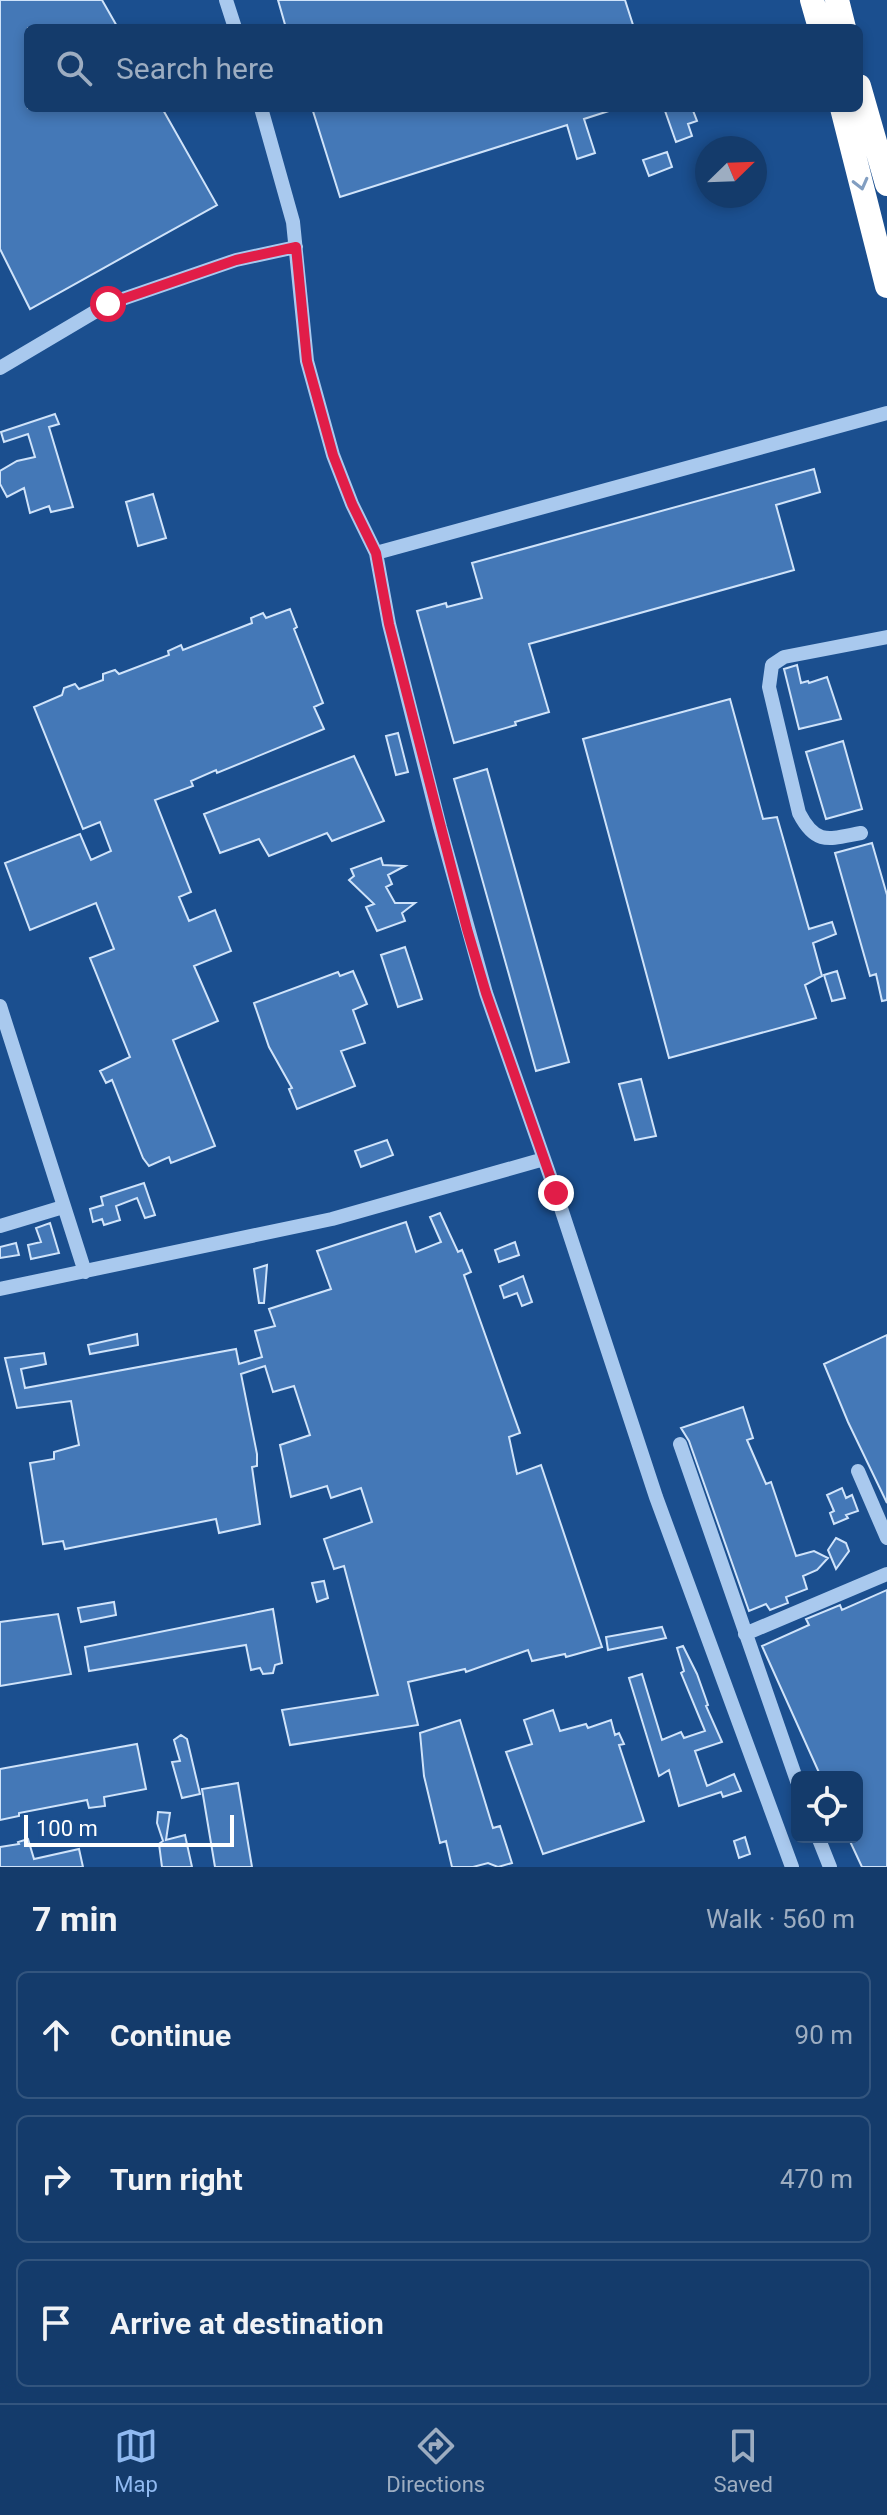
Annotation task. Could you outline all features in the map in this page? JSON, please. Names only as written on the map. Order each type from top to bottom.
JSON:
[{"type":"highway","points":[[812,0],[819,24]]},
{"type":"highway","points":[[837,0],[843,24]]},
{"type":"highway","points":[[863,100],[887,184]]},
{"type":"highway","points":[[843,112],[887,286]]},
{"type":"street","points":[[226,0],[234,24]]},
{"type":"street","points":[[262,112],[293,222],[307,361],[333,455],[376,553],[389,624],[486,993],[656,1497],[792,1867]]},
{"type":"street","points":[[0,368],[108,304],[236,260],[296,247]]},
{"type":"street","points":[[376,553],[887,413]]},
{"type":"street","points":[[861,833],[825,840],[808,831],[799,813],[769,687],[772,665],[784,657],[887,637]]},
{"type":"street","points":[[0,1006],[85,1272]]},
{"type":"street","points":[[0,1289],[332,1219],[544,1159]]},
{"type":"street","points":[[0,1226],[63,1207]]},
{"type":"street","points":[[680,1444],[793,1771]]},
{"type":"street","points":[[858,1471],[887,1538]]},
{"type":"street","points":[[745,1634],[887,1574]]},
{"type":"street","points":[[820,1843],[830,1867]]},
{"type":"building","points":[[0,0],[102,0],[116,24],[24,24],[24,112],[164,112],[217,205],[30,309],[0,249]]},
{"type":"building","points":[[278,0],[625,0],[633,24],[285,24]]},
{"type":"building","points":[[313,112],[606,112],[584,119],[595,153],[577,159],[567,125],[340,197]]},
{"type":"building","points":[[665,112],[694,112],[697,121],[688,124],[692,136],[676,142]]},
{"type":"building","points":[[667,152],[672,167],[649,176],[643,160]]},
{"type":"building","points":[[55,414],[59,424],[49,427],[73,507],[51,512],[49,506],[30,513],[24,488],[7,497],[0,484],[0,471],[17,461],[35,457],[28,434],[4,442],[1,432]]},
{"type":"building","points":[[814,469],[820,492],[776,505],[794,570],[529,644],[549,712],[454,743],[417,611],[482,598],[472,563]]},
{"type":"building","points":[[153,494],[166,538],[138,546],[126,502]]},
{"type":"building","points":[[290,609],[297,627],[294,629],[323,703],[314,707],[324,729],[217,773],[216,770],[191,781],[193,786],[155,800],[191,892],[179,897],[189,921],[215,910],[231,951],[194,966],[218,1021],[173,1040],[215,1146],[171,1163],[169,1157],[149,1166],[112,1080],[106,1083],[100,1071],[130,1057],[90,958],[114,949],[96,903],[30,930],[5,863],[80,834],[91,860],[111,851],[100,822],[83,829],[34,707],[62,695],[64,688],[75,684],[79,689],[103,680],[103,674],[115,670],[119,674],[169,655],[168,651],[181,645],[183,650],[252,623],[251,618],[263,613],[266,618]]},
{"type":"building","points":[[797,665],[801,683],[827,677],[841,719],[799,729],[784,669]]},
{"type":"building","points":[[730,699],[763,819],[777,817],[809,929],[832,922],[836,934],[813,943],[822,976],[805,985],[816,1018],[669,1058],[583,739]]},
{"type":"building","points":[[398,733],[408,772],[396,775],[386,736]]},
{"type":"building","points":[[843,741],[862,809],[826,819],[806,752]]},
{"type":"building","points":[[354,756],[384,821],[332,841],[327,833],[269,856],[259,839],[220,853],[204,814]]},
{"type":"building","points":[[487,769],[569,1062],[536,1071],[454,779]]},
{"type":"building","points":[[872,843],[887,895],[887,1000],[882,1001],[876,974],[870,976],[835,853]]},
{"type":"building","points":[[381,858],[383,865],[405,866],[388,875],[392,884],[386,887],[395,903],[415,903],[402,913],[405,921],[377,931],[366,907],[374,904],[349,880],[354,876],[351,869]]},
{"type":"building","points":[[405,947],[422,999],[398,1007],[381,955]]},
{"type":"building","points":[[353,971],[367,1004],[353,1010],[365,1043],[341,1051],[355,1086],[297,1109],[289,1089],[292,1088],[269,1047],[254,1003],[338,972],[340,976]]},
{"type":"building","points":[[837,971],[845,998],[832,1001],[824,975]]},
{"type":"building","points":[[641,1079],[656,1136],[635,1140],[619,1084]]},
{"type":"building","points":[[387,1140],[393,1155],[361,1167],[355,1151]]},
{"type":"building","points":[[144,1183],[155,1215],[145,1218],[137,1198],[116,1206],[120,1220],[104,1225],[102,1219],[93,1222],[90,1209],[103,1205],[101,1197]]},
{"type":"building","points":[[440,1213],[471,1272],[464,1275],[520,1433],[509,1437],[517,1474],[541,1465],[602,1647],[566,1657],[565,1654],[532,1661],[528,1650],[466,1672],[465,1669],[408,1682],[418,1725],[290,1745],[282,1710],[378,1695],[344,1566],[334,1569],[324,1539],[372,1522],[361,1488],[331,1498],[327,1486],[291,1497],[280,1445],[310,1435],[294,1386],[273,1392],[265,1366],[241,1374],[257,1454],[257,1466],[252,1467],[260,1524],[219,1533],[216,1519],[65,1549],[63,1541],[43,1544],[30,1463],[54,1459],[54,1452],[79,1445],[71,1401],[17,1408],[5,1358],[44,1353],[46,1364],[21,1369],[25,1388],[236,1349],[239,1364],[262,1357],[255,1331],[275,1326],[269,1309],[331,1289],[317,1251],[406,1222],[416,1252],[441,1242],[430,1217]]},
{"type":"building","points":[[50,1223],[59,1253],[31,1259],[28,1245],[41,1242],[36,1228]]},
{"type":"building","points":[[515,1242],[519,1255],[499,1262],[495,1250]]},
{"type":"building","points":[[16,1243],[19,1255],[0,1258],[0,1247]]},
{"type":"building","points":[[267,1265],[264,1303],[259,1303],[254,1269]]},
{"type":"building","points":[[523,1276],[532,1302],[522,1306],[517,1293],[504,1298],[500,1286]]},
{"type":"building","points":[[137,1334],[138,1345],[90,1354],[88,1345]]},
{"type":"building","points":[[887,1335],[887,1503],[824,1364]]},
{"type":"building","points":[[743,1407],[753,1438],[747,1440],[766,1484],[771,1482],[796,1556],[814,1551],[828,1558],[817,1570],[803,1576],[807,1589],[786,1597],[788,1603],[770,1610],[766,1604],[749,1611],[689,1441],[681,1428]]},
{"type":"building","points":[[842,1488],[846,1498],[852,1495],[858,1511],[834,1524],[830,1513],[834,1511],[827,1495]]},
{"type":"building","points":[[836,1538],[846,1543],[849,1551],[836,1569],[828,1550]]},
{"type":"building","points":[[324,1581],[328,1598],[317,1602],[312,1583]]},
{"type":"building","points":[[887,1590],[887,1867],[862,1867],[851,1843],[863,1843],[863,1771],[818,1771],[762,1646],[809,1625],[806,1619],[840,1605],[842,1610]]},
{"type":"building","points":[[114,1602],[116,1615],[81,1622],[78,1608]]},
{"type":"building","points":[[273,1609],[282,1663],[275,1665],[273,1673],[263,1674],[260,1668],[251,1670],[246,1645],[89,1671],[85,1647]]},
{"type":"building","points":[[58,1614],[71,1674],[0,1686],[0,1622]]},
{"type":"building","points":[[662,1627],[666,1638],[608,1650],[606,1637]]},
{"type":"building","points":[[683,1646],[697,1674],[706,1706],[722,1742],[695,1751],[707,1786],[734,1774],[741,1791],[723,1797],[721,1792],[679,1806],[669,1770],[659,1776],[629,1678],[642,1674],[662,1740],[681,1732],[684,1738],[705,1731],[681,1673],[684,1671],[677,1648]]},
{"type":"building","points":[[553,1710],[560,1731],[586,1724],[588,1728],[611,1720],[615,1735],[619,1733],[624,1744],[619,1745],[644,1821],[543,1854],[506,1752],[532,1744],[524,1720]]},
{"type":"building","points":[[460,1720],[493,1828],[500,1826],[512,1863],[498,1867],[488,1863],[452,1867],[446,1841],[440,1843],[424,1776],[420,1733]]},
{"type":"building","points":[[181,1735],[187,1739],[200,1794],[182,1798],[172,1762],[180,1761],[174,1740]]},
{"type":"building","points":[[137,1744],[146,1789],[104,1797],[105,1806],[89,1808],[87,1800],[19,1813],[19,1816],[0,1820],[0,1769]]},
{"type":"building","points":[[238,1783],[252,1867],[215,1867],[202,1789]]},
{"type":"building","points":[[158,1812],[170,1813],[166,1840],[185,1835],[192,1867],[162,1867],[159,1844],[163,1841],[157,1823]]},
{"type":"building","points":[[745,1837],[750,1854],[739,1858],[734,1841]]},
{"type":"building","points":[[28,1839],[34,1859],[79,1849],[83,1867],[0,1867],[0,1847]]},
{"type":"route","points":[[108,304],[236,260],[296,247],[307,361],[333,455],[376,553],[389,624],[467,929],[486,993],[556,1193]]}]
